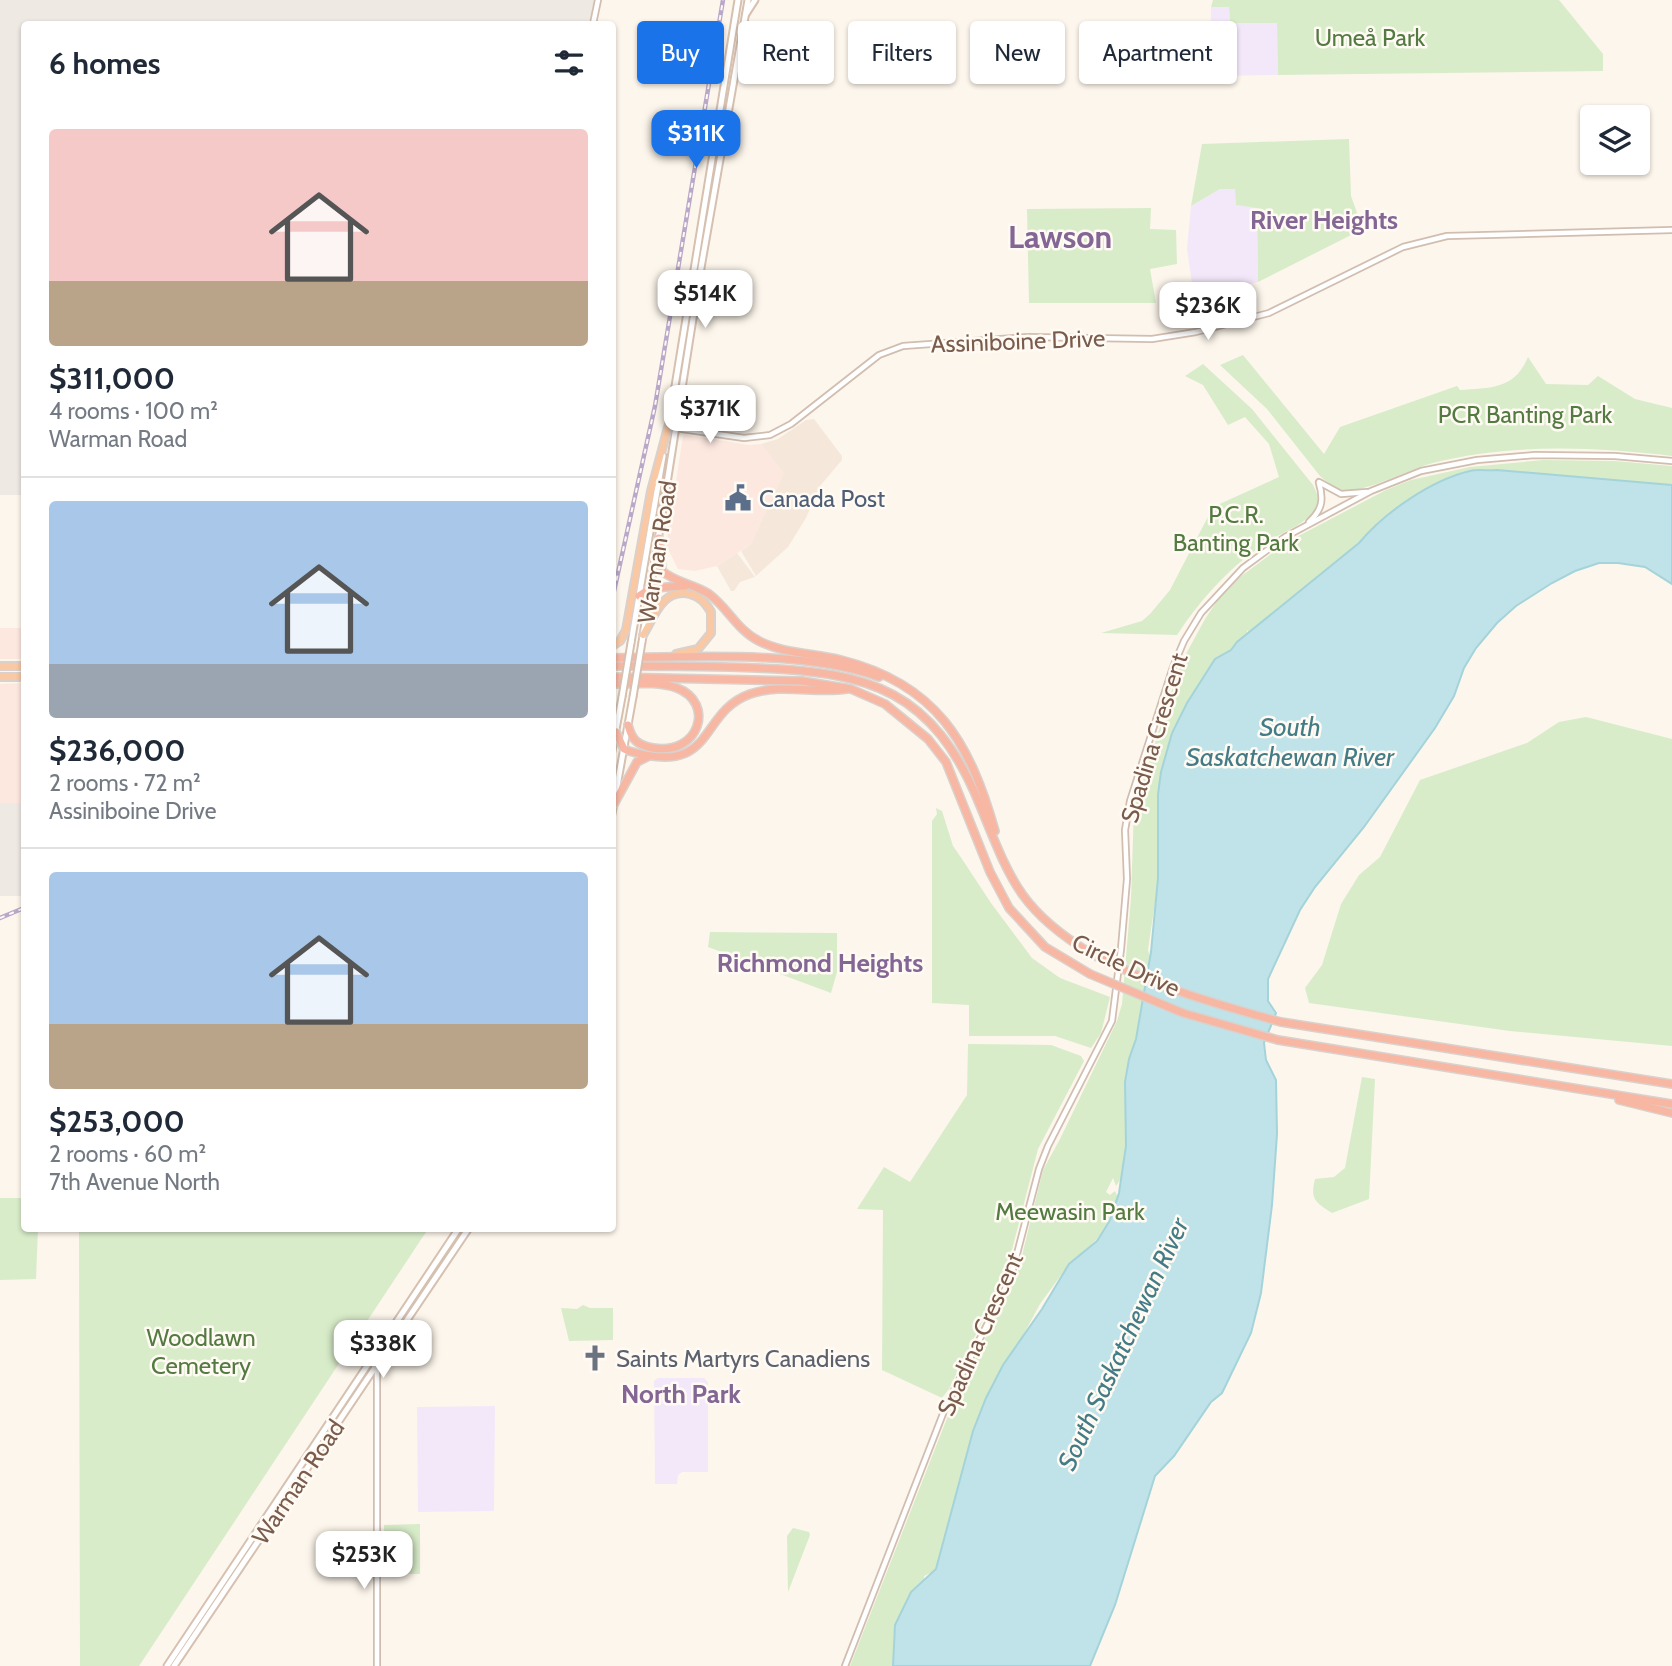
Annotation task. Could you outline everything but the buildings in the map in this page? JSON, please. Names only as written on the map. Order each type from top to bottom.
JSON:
[{"type":"highway","points":[[616,644],[626,630],[651,491],[668,427]]},
{"type":"highway","points":[[659,538],[662,571],[714,598],[744,631],[760,642],[776,648],[852,662],[886,675],[931,706],[974,765],[1005,866]]},
{"type":"highway","points":[[639,596],[651,588],[696,587]]},
{"type":"highway","points":[[616,658],[693,651],[710,636],[712,615],[699,597],[686,593],[673,594],[660,605],[643,639]]},
{"type":"highway","points":[[616,658],[812,662],[863,671],[906,687]]},
{"type":"highway","points":[[0,666],[21,666]]},
{"type":"highway","name":"Circle Drive","points":[[616,666],[814,671],[862,680],[885,690],[928,719],[956,755],[1005,866],[1022,896],[1040,917],[1090,953],[1120,968],[1186,994],[1280,1021],[1672,1084]]},
{"type":"highway","points":[[0,677],[21,677]]},
{"type":"highway","name":"Circle Drive","points":[[616,677],[761,678],[815,682],[851,689],[885,705],[928,739],[946,762],[990,872],[1009,908],[1045,947],[1090,974],[1183,1013],[1278,1040],[1672,1104]]},
{"type":"highway","points":[[616,684],[674,688],[687,694],[697,709],[695,733],[683,745],[672,749],[639,744],[632,738],[628,725]]},
{"type":"highway","points":[[616,800],[637,762],[643,757],[672,757],[692,750],[706,738],[727,709],[751,694],[770,690],[851,689]]},
{"type":"highway","points":[[616,732],[624,749],[653,756]]},
{"type":"highway","points":[[1595,1092],[1608,1098],[1672,1113]]},
{"type":"main road","name":"Warman Road","points":[[616,732],[738,0]]},
{"type":"main road","name":"Warman Road","points":[[616,793],[726,117],[748,0]]},
{"type":"main road","points":[[744,17],[755,0]]},
{"type":"main road","points":[[726,117],[724,107],[729,79],[728,55]]},
{"type":"main road","name":"Warman Road","points":[[167,1666],[456,1232]]},
{"type":"main road","name":"Warman Road","points":[[174,1666],[466,1232]]},
{"type":"street","points":[[594,21],[598,0]]},
{"type":"street","name":"Assiniboine Drive","points":[[668,427],[744,438],[770,435],[791,424],[879,355],[903,346],[1028,337],[1152,339],[1196,332],[1269,313],[1403,247],[1447,236],[1474,233],[1672,230]]},
{"type":"street","name":"Spadina Crescent","points":[[845,1666],[946,1406],[1011,1277],[1043,1158],[1112,1021],[1125,898],[1127,818],[1181,648],[1201,613],[1221,589],[1263,552],[1301,528],[1371,491],[1438,467],[1496,458],[1579,455],[1672,461]]},
{"type":"street","points":[[1301,528],[1320,510],[1322,496],[1319,482],[1341,494],[1371,491]]},
{"type":"street","points":[[372,1360],[376,1366],[377,1666]]},
{"type":"shaded area","points":[[0,0],[598,0],[594,21],[21,21],[21,495],[0,495]]},
{"type":"shaded area","points":[[1211,7],[1229,7],[1230,21],[1211,21]]},
{"type":"shaded area","points":[[1237,23],[1277,23],[1278,75],[1237,76]]},
{"type":"shaded area","points":[[1220,189],[1235,189],[1237,205],[1257,207],[1258,282],[1194,297],[1187,249],[1191,206]]},
{"type":"shaded area","points":[[691,389],[717,393],[713,426],[687,418]]},
{"type":"shaded area","points":[[814,419],[842,456],[842,460],[820,486],[806,518],[788,547],[756,576],[741,551],[750,545],[783,474],[761,444],[778,439],[806,420]]},
{"type":"shaded area","points":[[683,436],[749,445],[761,444],[784,473],[750,545],[717,566],[695,571],[678,569],[666,545]]},
{"type":"shaded area","points":[[737,553],[755,577],[740,582],[734,591],[731,591],[717,566]]},
{"type":"shaded area","points":[[0,628],[21,628],[21,659],[0,659]]},
{"type":"shaded area","points":[[21,683],[21,803],[0,803],[0,684]]},
{"type":"shaded area","points":[[0,803],[21,803],[21,896],[0,896]]},
{"type":"shaded area","points":[[658,1378],[704,1378],[708,1382],[708,1472],[682,1472],[678,1475],[677,1484],[655,1484],[654,1381]]},
{"type":"shaded area","points":[[495,1406],[494,1511],[418,1512],[417,1407]]},
{"type":"green space","name":"Umeå Park","points":[[1213,0],[1559,0],[1603,54],[1603,71],[1278,75],[1277,23],[1237,23],[1230,21],[1229,7],[1211,7]]},
{"type":"green space","points":[[1349,139],[1351,196],[1363,229],[1258,282],[1257,208],[1236,205],[1235,189],[1220,189],[1191,206],[1202,144]]},
{"type":"green space","points":[[1151,208],[1150,229],[1176,230],[1177,264],[1150,269],[1156,303],[1029,303],[1027,209]]},
{"type":"green space","name":"PCR Banting Park","points":[[1243,355],[1324,454],[1340,427],[1457,386],[1460,390],[1501,385],[1523,368],[1528,357],[1546,384],[1588,385],[1598,376],[1635,399],[1672,408],[1672,456],[1583,449],[1492,452],[1433,463],[1360,489],[1342,491],[1320,476],[1267,409],[1220,365]]},
{"type":"green space","name":"P.C.R. Banting Park","points":[[1203,364],[1252,409],[1313,485],[1318,498],[1317,507],[1304,521],[1267,542],[1226,575],[1177,635],[1101,633],[1142,621],[1150,614],[1170,590],[1213,507],[1279,477],[1269,444],[1245,417],[1228,425],[1203,385],[1185,376]]},
{"type":"green space","name":"Meewasin Park","points":[[1543,460],[1615,461],[1672,466],[1672,489],[1251,636],[1247,630],[1247,640],[1160,868],[1148,950],[1151,960],[1128,1168],[1116,1186],[1113,1178],[1106,1192],[1110,1195],[1115,1191],[1120,1202],[1097,1239],[1064,1271],[1040,1304],[998,1382],[935,1571],[924,1576],[926,1588],[895,1666],[850,1666],[951,1408],[1018,1272],[1043,1170],[1117,1021],[1122,1004],[1131,898],[1134,808],[1180,665],[1205,619],[1217,601],[1240,577],[1287,542],[1386,490],[1411,480],[1470,467]]},
{"type":"green space","points":[[1586,717],[1672,739],[1672,1046],[1510,1031],[1309,1003],[1305,988],[1322,965],[1341,904],[1359,875],[1380,857],[1420,780],[1527,743],[1559,722]]},
{"type":"green space","points":[[936,808],[942,811],[953,846],[1032,958],[1060,978],[1110,997],[1101,1033],[1091,1048],[1055,1036],[969,1036],[969,1005],[932,1003],[932,821],[937,814]]},
{"type":"green space","points":[[710,932],[837,933],[837,972],[831,993],[708,947]]},
{"type":"green space","points":[[968,1044],[1051,1045],[1081,1056],[1084,1061],[1038,1149],[1006,1273],[949,1389],[942,1398],[882,1370],[883,1210],[857,1209],[884,1167],[910,1182],[967,1095]]},
{"type":"green space","points":[[1362,1077],[1375,1079],[1369,1199],[1332,1213],[1315,1199],[1315,1179],[1334,1177],[1345,1168]]},
{"type":"green space","points":[[0,1198],[21,1198],[21,1232],[38,1232],[36,1279],[0,1280]]},
{"type":"green space","name":"Woodlawn Cemetery","points":[[79,1232],[426,1232],[139,1666],[80,1666]]},
{"type":"green space","points":[[583,1305],[590,1308],[613,1308],[613,1340],[569,1341],[561,1308],[577,1309]]},
{"type":"green space","points":[[420,1524],[420,1574],[384,1574],[384,1525]]},
{"type":"green space","points":[[793,1528],[809,1532],[810,1535],[788,1592],[787,1536]]},
{"type":"water","name":"South Saskatchewan River","points":[[1473,470],[1672,485],[1672,584],[1645,567],[1599,563],[1575,571],[1516,606],[1476,648],[1464,668],[1454,696],[1435,728],[1300,910],[1268,979],[1268,1001],[1276,1013],[1264,1043],[1266,1060],[1276,1080],[1277,1134],[1272,1205],[1261,1293],[1251,1333],[1222,1393],[1211,1402],[1174,1456],[1155,1476],[1115,1605],[1090,1666],[893,1666],[895,1625],[911,1592],[936,1569],[973,1431],[986,1398],[1003,1365],[1069,1264],[1097,1241],[1110,1220],[1119,1193],[1126,1146],[1125,1082],[1136,1039],[1151,952],[1158,878],[1158,794],[1161,772],[1172,733],[1187,703],[1215,659],[1231,650],[1237,642],[1359,543],[1395,509],[1424,490],[1455,475]]},
{"type":"railway","points":[[616,582],[655,406],[723,0]]},
{"type":"railway","points":[[0,918],[21,909]]},
{"type":"place","name":"Canada Post","points":[[738,498]]},
{"type":"place","name":"Saints Martyrs Canadiens","points":[[595,1358]]},
{"type":"district","name":"River Heights","points":[[1324,220]]},
{"type":"district","name":"Lawson","points":[[1060,236]]},
{"type":"district","name":"Richmond Heights","points":[[820,963]]},
{"type":"district","name":"North Park","points":[[681,1394]]}]
